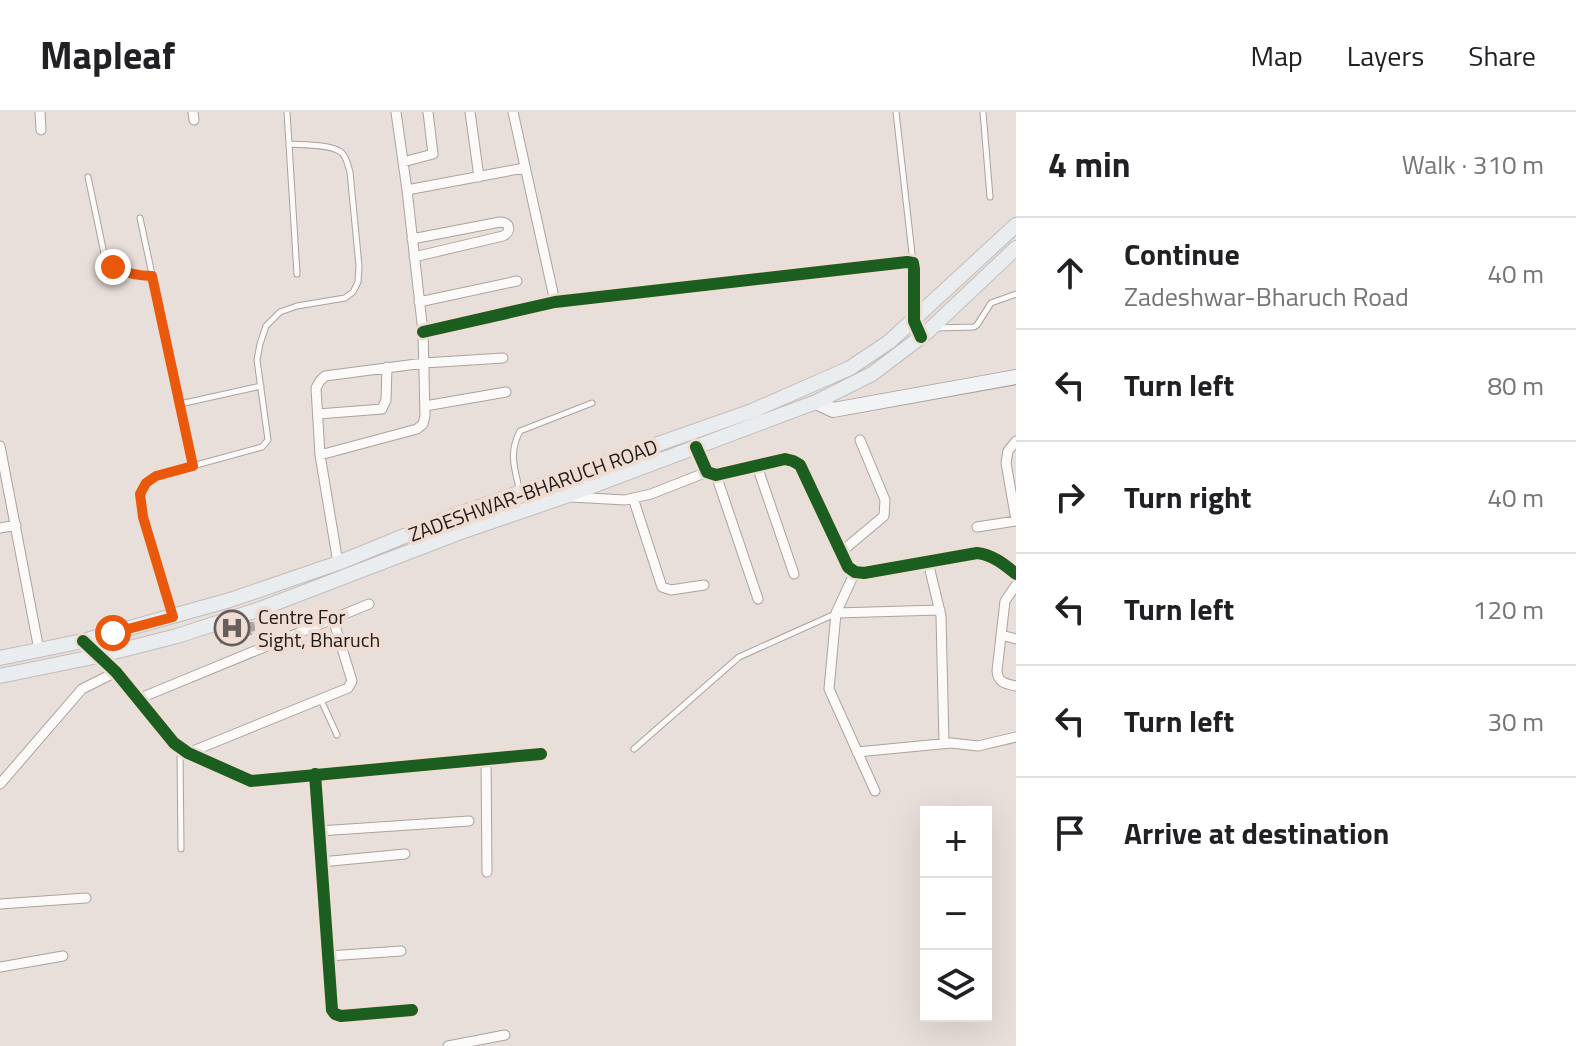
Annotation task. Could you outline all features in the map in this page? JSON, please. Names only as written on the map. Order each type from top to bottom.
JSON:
[{"type":"main road","name":"ZADESHWAR-BHARUCH ROAD","points":[[0,658],[83,641],[230,600],[338,563],[456,515],[752,411],[850,368],[889,342],[1016,225]]},
{"type":"main road","name":"ZADESHWAR-BHARUCH ROAD","points":[[0,676],[177,636],[260,609],[816,402],[872,374],[926,332],[1016,248]]},
{"type":"street","points":[[40,112],[41,130]]},
{"type":"street","points":[[320,455],[417,429],[423,424],[423,332],[396,112]]},
{"type":"street","points":[[403,162],[433,154],[428,112]]},
{"type":"street","points":[[470,112],[479,177]]},
{"type":"street","points":[[513,112],[555,302]]},
{"type":"street","points":[[407,190],[524,168]]},
{"type":"street","points":[[412,239],[500,222],[508,225],[509,230],[503,236],[414,257]]},
{"type":"street","points":[[423,332],[555,302],[907,262],[913,263],[914,321],[926,332]]},
{"type":"street","points":[[419,302],[517,281]]},
{"type":"street","points":[[338,563],[320,455],[316,388],[320,381],[325,376],[387,367],[503,358]]},
{"type":"street","points":[[318,414],[382,409],[386,400],[387,367]]},
{"type":"street","points":[[816,402],[833,410],[1016,377]]},
{"type":"street","points":[[425,406],[506,392]]},
{"type":"street","points":[[841,552],[884,516],[886,508],[860,440]]},
{"type":"street","points":[[977,527],[1016,520],[1006,463],[1008,451],[1016,441]]},
{"type":"street","points":[[0,446],[39,650]]},
{"type":"street","points":[[696,447],[711,474],[758,599]]},
{"type":"street","points":[[563,497],[625,500],[711,474],[785,459],[800,465],[848,567],[855,572],[977,553],[987,554],[1016,574]]},
{"type":"street","points":[[757,466],[794,574]]},
{"type":"street","points":[[633,498],[662,587],[671,590],[704,585]]},
{"type":"street","points":[[0,528],[16,525]]},
{"type":"street","points":[[928,562],[940,610],[944,743]]},
{"type":"street","points":[[855,572],[836,613],[829,689],[875,791]]},
{"type":"street","points":[[1016,585],[1005,601],[997,677],[1003,683],[1016,686]]},
{"type":"street","points":[[138,699],[369,604]]},
{"type":"street","points":[[836,613],[940,610]]},
{"type":"street","points":[[184,751],[351,685],[333,619]]},
{"type":"street","points":[[1001,635],[1016,639]]},
{"type":"street","points":[[83,641],[116,672],[174,743],[184,751],[251,781],[541,754]]},
{"type":"street","points":[[0,784],[82,689],[116,672]]},
{"type":"street","points":[[857,752],[944,743],[978,746],[1016,737]]},
{"type":"street","points":[[486,758],[487,872]]},
{"type":"street","points":[[315,774],[332,1010],[341,1016],[412,1010]]},
{"type":"street","points":[[319,831],[469,821]]},
{"type":"street","points":[[321,862],[405,854]]},
{"type":"street","points":[[0,904],[86,898]]},
{"type":"street","points":[[328,956],[401,951]]},
{"type":"street","points":[[0,967],[63,956]]},
{"type":"street","points":[[448,1046],[505,1035]]},
{"type":"lane","points":[[287,112],[297,274]]},
{"type":"lane","points":[[896,112],[913,263]]},
{"type":"lane","points":[[983,112],[990,197]]},
{"type":"lane","points":[[173,617],[143,517],[140,494],[146,483],[156,476],[262,447],[268,440],[257,360],[266,326],[280,312],[345,298],[353,292],[358,282],[359,266],[347,160],[341,151],[289,144]]},
{"type":"lane","points":[[88,177],[105,258],[125,273],[152,276]]},
{"type":"lane","points":[[140,218],[193,466]]},
{"type":"lane","points":[[926,332],[970,329],[977,325],[991,303],[1016,294]]},
{"type":"lane","points":[[180,404],[261,386]]},
{"type":"lane","points":[[520,493],[512,458],[514,442],[520,431],[592,403]]},
{"type":"lane","points":[[634,749],[739,657],[836,613]]},
{"type":"lane","points":[[320,699],[337,735]]},
{"type":"lane","points":[[181,849],[184,751]]},
{"type":"building","points":[[247,624],[251,634],[221,643],[218,633]]},
{"type":"cycle path","points":[[423,332],[555,302],[907,262],[913,263],[914,321],[921,337]]},
{"type":"cycle path","points":[[696,447],[707,472],[716,475],[785,459],[800,465],[848,567],[855,572],[977,553],[1003,563],[1016,574]]},
{"type":"cycle path","points":[[83,641],[116,672],[174,743],[188,753],[251,781],[541,754]]},
{"type":"cycle path","points":[[315,774],[332,1010],[341,1016],[412,1010]]},
{"type":"place","name":"Centre For Sight, Bharuch","points":[[232,628]]},
{"type":"route","points":[[113,267],[125,273],[152,276],[193,466],[156,476],[146,483],[140,494],[143,517],[173,617],[113,633]]}]
